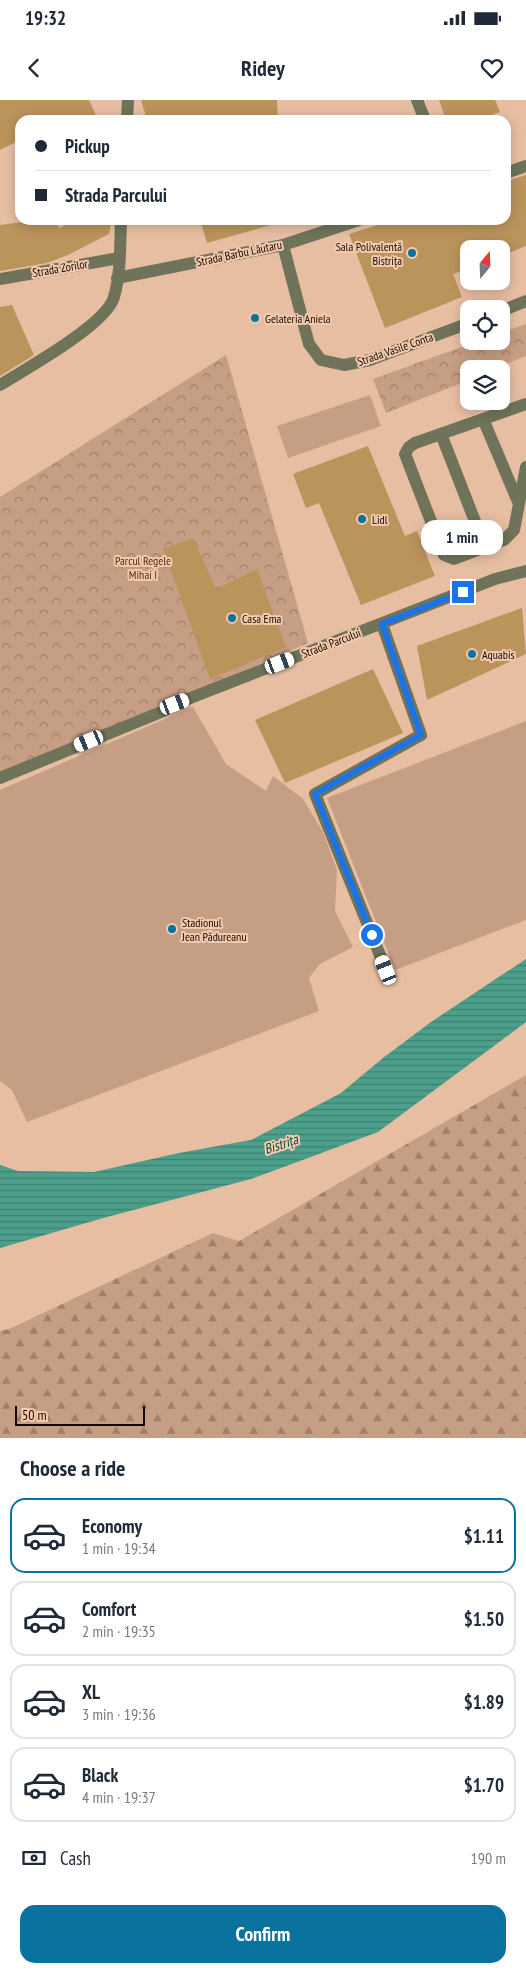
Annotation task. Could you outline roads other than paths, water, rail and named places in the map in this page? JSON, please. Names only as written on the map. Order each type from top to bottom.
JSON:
[{"type":"street","points":[[127,115],[128,100]]},
{"type":"street","points":[[417,100],[422,115]]},
{"type":"street","points":[[511,171],[526,166]]},
{"type":"street","points":[[0,385],[91,326],[108,310],[114,298],[117,278],[121,225]]},
{"type":"street","name":"Strada Barbu Lăutaru","points":[[117,278],[283,245],[344,225]]},
{"type":"street","name":"Strada Vasile Conta","points":[[283,245],[306,333],[310,344],[321,360],[344,366],[370,360],[460,326]]},
{"type":"street","name":"Strada Zorilor","points":[[0,278],[119,258]]},
{"type":"street","points":[[510,307],[526,301]]},
{"type":"street","points":[[526,404],[415,443],[408,447],[405,454],[444,555],[454,559],[510,536],[514,530],[526,467]]},
{"type":"street","points":[[484,419],[519,504]]},
{"type":"street","points":[[441,434],[485,547]]},
{"type":"street","name":"Strada Parcului","points":[[0,778],[161,712],[175,704],[495,579],[526,571]]},
{"type":"street","points":[[382,624],[421,735],[315,794],[386,970]]},
{"type":"water","name":"Bistrița","points":[[526,959],[526,1022],[378,1132],[251,1179],[107,1217],[0,1248],[0,1165],[18,1171],[94,1172],[179,1153],[251,1140],[341,1093],[431,1022]]},
{"type":"place","name":"Sala Polivalentă Bistrița","points":[[412,253]]},
{"type":"place","name":"Gelateria Aniela","points":[[255,318]]},
{"type":"place","name":"Lidl","points":[[362,519]]},
{"type":"place","name":"Casa Ema","points":[[232,618]]},
{"type":"place","name":"Aquabis","points":[[472,654]]},
{"type":"place","name":"Stadionul Jean Pădureanu","points":[[172,929]]},
{"type":"park label","name":"Parcul Regele Mihai I","points":[[143,567]]}]
